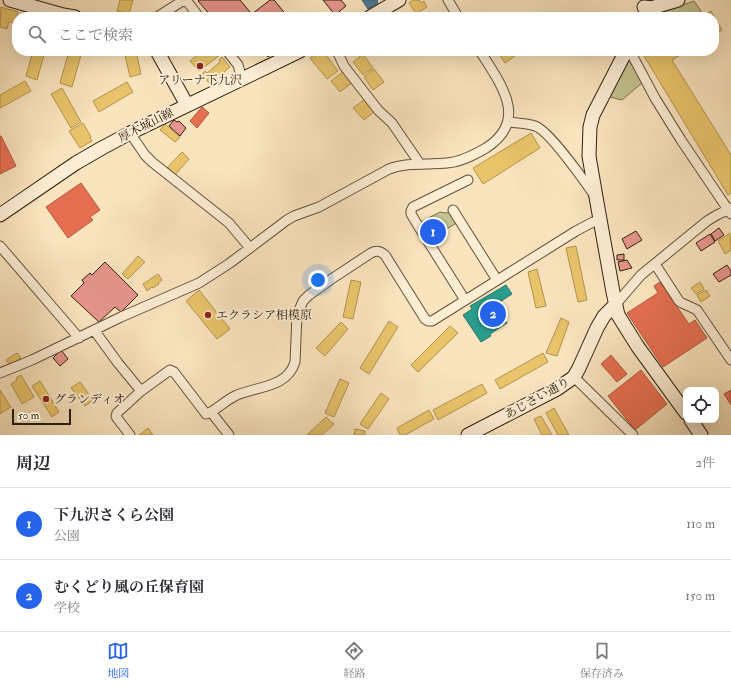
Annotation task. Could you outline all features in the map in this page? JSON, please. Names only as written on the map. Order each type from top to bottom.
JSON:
[{"type":"street","points":[[10,0],[52,12]]},
{"type":"street","points":[[165,12],[185,0],[195,12]]},
{"type":"street","points":[[379,12],[399,0]]},
{"type":"street","points":[[448,0],[455,12]]},
{"type":"street","points":[[643,8],[651,8],[678,0]]},
{"type":"street","points":[[160,56],[187,105]]},
{"type":"street","points":[[231,56],[238,65],[242,79]]},
{"type":"street","name":"厚木城山線","points":[[0,215],[76,163],[130,133],[290,56]]},
{"type":"street","points":[[339,56],[344,66],[378,110],[392,123],[420,164]]},
{"type":"street","points":[[0,373],[32,360],[199,282],[230,263],[294,216],[319,207],[393,167],[458,162],[481,151],[494,142],[502,133],[508,122],[509,113],[502,86],[483,56]]},
{"type":"street","points":[[623,56],[593,115],[590,127],[589,156],[618,315],[631,337],[683,409]]},
{"type":"street","points":[[616,304],[641,275],[707,221],[730,211],[681,140],[655,98],[633,56]]},
{"type":"street","points":[[508,122],[536,126],[541,129],[557,146],[596,197]]},
{"type":"street","points":[[130,133],[145,155],[152,162],[228,224],[250,248]]},
{"type":"street","points":[[464,300],[411,214],[411,211],[413,207],[468,180]]},
{"type":"street","points":[[453,210],[497,280]]},
{"type":"street","points":[[130,435],[116,415],[141,391],[167,371],[170,370],[174,372],[206,414],[235,396],[273,384],[286,378],[295,362],[297,315],[303,301],[330,280],[374,251],[380,251],[385,255],[425,319],[428,321],[432,320],[576,231],[593,222],[600,221]]},
{"type":"street","points":[[0,246],[79,338]]},
{"type":"street","points":[[655,264],[679,301],[697,310],[731,360]]},
{"type":"street","name":"あじさい通り","points":[[468,435],[557,389],[574,377],[596,328],[604,316],[616,304]]},
{"type":"street","points":[[94,330],[141,391]]},
{"type":"street","points":[[574,377],[632,435]]},
{"type":"street","points":[[211,412],[229,435]]},
{"type":"street","points":[[693,423],[701,435]]},
{"type":"shaded area","points":[[694,1],[701,11],[700,12],[663,12]]},
{"type":"shaded area","points":[[629,59],[643,82],[622,100],[610,97]]},
{"type":"shaded area","points":[[453,210],[455,224],[430,239],[417,224],[440,212],[446,213]]},
{"type":"building: 住宅","points":[[120,0],[133,0],[130,12],[117,11]]},
{"type":"building: 住宅","points":[[413,0],[419,0],[421,3],[424,1],[427,7],[419,12],[415,12],[409,3]]},
{"type":"building: 住宅","points":[[1,7],[18,12],[12,12],[12,22],[9,22],[7,29],[0,27]]},
{"type":"building: 住宅","points":[[719,25],[722,30],[719,32]]},
{"type":"building: 住宅","points":[[32,56],[44,56],[37,80],[26,76]]},
{"type":"building: 住宅","points":[[68,56],[81,56],[72,87],[60,83]]},
{"type":"building: 住宅","points":[[125,56],[137,56],[141,74],[130,77]]},
{"type":"building: 住宅","name":"アリーナ下九沢","points":[[196,56],[219,56],[199,71],[190,61]]},
{"type":"building: 住宅","points":[[313,56],[327,56],[338,71],[327,79],[310,58]]},
{"type":"building: 住宅","points":[[360,56],[364,56],[373,68],[363,75],[353,62]]},
{"type":"building: 住宅","points":[[500,56],[515,56],[505,63]]},
{"type":"building: 住宅","points":[[644,56],[679,56],[672,60],[731,155],[731,193],[728,195]]},
{"type":"building: 住宅","points":[[222,57],[230,67],[214,81],[212,80],[209,83],[202,74],[205,71],[207,73],[220,62],[219,60]]},
{"type":"building: 住宅","points":[[374,69],[384,82],[373,90],[364,77]]},
{"type":"building: 住宅","points":[[344,71],[353,82],[340,92],[331,81]]},
{"type":"building: 住宅","points":[[25,81],[31,91],[0,108],[0,95]]},
{"type":"building: 住宅","points":[[127,82],[133,92],[99,112],[93,101]]},
{"type":"building: 住宅","points":[[62,88],[81,122],[71,128],[51,94]]},
{"type":"building: 住宅","points":[[365,99],[374,112],[364,120],[353,108]]},
{"type":"building: 住宅","points":[[83,123],[92,141],[80,148],[69,131]]},
{"type":"building: 住宅","points":[[165,124],[180,137],[175,142],[160,130]]},
{"type":"building: 住宅","points":[[531,133],[540,148],[483,184],[473,168]]},
{"type":"building: 住宅","points":[[182,152],[189,159],[174,176],[166,169]]},
{"type":"building: 住宅","points":[[730,233],[731,250],[725,254],[718,241]]},
{"type":"building: 住宅","points":[[576,246],[587,300],[578,302],[566,248]]},
{"type":"building: 住宅","points":[[138,256],[145,262],[128,279],[122,274]]},
{"type":"building: 住宅","points":[[537,269],[546,306],[536,308],[528,272]]},
{"type":"building: 住宅","points":[[158,274],[162,280],[158,283],[159,284],[147,291],[143,284]]},
{"type":"building: 住宅","points":[[351,280],[361,282],[353,319],[343,317]]},
{"type":"building: 住宅","points":[[700,282],[704,289],[696,294],[691,288]]},
{"type":"building: 住宅","name":"エクラシア相模原","points":[[199,290],[230,329],[217,339],[186,301]]},
{"type":"building: 住宅","points":[[706,290],[710,296],[701,302],[697,295]]},
{"type":"building: 住宅","points":[[561,318],[569,322],[557,356],[546,353]]},
{"type":"building: 住宅","points":[[389,321],[398,327],[369,374],[360,368]]},
{"type":"building: 住宅","points":[[341,322],[348,329],[325,356],[316,348]]},
{"type":"building: 住宅","points":[[450,326],[458,333],[418,372],[411,365]]},
{"type":"building: 住宅","points":[[17,353],[21,358],[10,365],[6,360]]},
{"type":"building: 住宅","points":[[543,353],[548,362],[500,389],[495,380]]},
{"type":"building: 住宅","points":[[21,375],[34,397],[22,404],[11,384]]},
{"type":"building: 住宅","points":[[340,379],[349,383],[334,417],[325,413]]},
{"type":"building: 住宅","name":"グランディオ","points":[[40,381],[59,412],[52,417],[32,386]]},
{"type":"building: 住宅","points":[[80,382],[93,400],[85,406],[71,388]]},
{"type":"building: 住宅","points":[[482,384],[487,393],[438,420],[433,410]]},
{"type":"building: 住宅","points":[[0,390],[11,407],[0,414]]},
{"type":"building: 住宅","points":[[381,393],[389,399],[368,429],[360,424]]},
{"type":"building: 住宅","points":[[554,408],[569,435],[558,435],[546,413]]},
{"type":"building: 住宅","points":[[429,410],[434,419],[405,435],[400,435],[397,428]]},
{"type":"building: 住宅","points":[[541,416],[552,435],[542,435],[534,419]]},
{"type":"building: 住宅","points":[[326,417],[334,424],[322,435],[307,435]]},
{"type":"building: 住宅","points":[[148,428],[153,435],[139,435]]},
{"type":"building: 住宅","points":[[355,429],[365,431],[365,435],[354,435]]},
{"type":"building: 商業","points":[[202,107],[209,113],[197,128],[190,121]]},
{"type":"building: 商業","points":[[0,136],[16,166],[0,174]]},
{"type":"building: 商業","points":[[81,183],[100,210],[90,217],[93,220],[68,238],[46,207]]},
{"type":"building: 商業","points":[[660,282],[689,324],[695,320],[707,338],[663,367],[627,313],[658,293],[654,286]]},
{"type":"building: 商業","points":[[611,355],[627,374],[617,382],[601,364]]},
{"type":"building: 商業","points":[[641,370],[667,404],[635,430],[608,396]]},
{"type":"building: 商業","points":[[731,390],[731,405],[724,394]]},
{"type":"building: 教育","points":[[506,285],[512,294],[488,310],[494,319],[501,314],[507,323],[481,342],[463,315],[472,309],[470,306]]},
{"type":"building: 公共","points":[[362,0],[377,0],[378,3],[368,9]]},
{"type":"building: その他","points":[[240,0],[250,12],[208,12],[198,1]]},
{"type":"building: その他","points":[[270,0],[274,0],[284,12],[254,12]]},
{"type":"building: その他","points":[[323,0],[341,0],[346,6],[339,12],[333,12]]},
{"type":"building: その他","points":[[174,120],[177,122],[179,121],[186,128],[180,136],[169,126]]},
{"type":"building: その他","points":[[719,228],[724,235],[715,241],[711,234]]},
{"type":"building: その他","points":[[636,231],[642,240],[627,249],[622,239]]},
{"type":"building: その他","points":[[710,234],[715,242],[701,251],[696,243]]},
{"type":"building: その他","points":[[624,254],[624,260],[617,260],[617,255]]},
{"type":"building: その他","points":[[627,260],[632,268],[620,271],[618,262]]},
{"type":"building: その他","points":[[105,262],[138,295],[121,312],[115,307],[99,322],[71,296],[84,283],[82,280],[90,273],[92,275]]},
{"type":"building: その他","points":[[727,265],[731,271],[731,275],[719,282],[713,274]]},
{"type":"building: その他","points":[[61,350],[68,359],[60,366],[53,358]]},
{"type":"place","name":"アリーナ下九沢","points":[[200,66]]},
{"type":"place","name":"下九沢さくら公園","points":[[433,232]]},
{"type":"place","name":"むくどり風の丘保育園","points":[[493,314]]},
{"type":"place","name":"エクラシア相模原","points":[[208,315]]},
{"type":"place","name":"グランディオ","points":[[46,399]]}]
